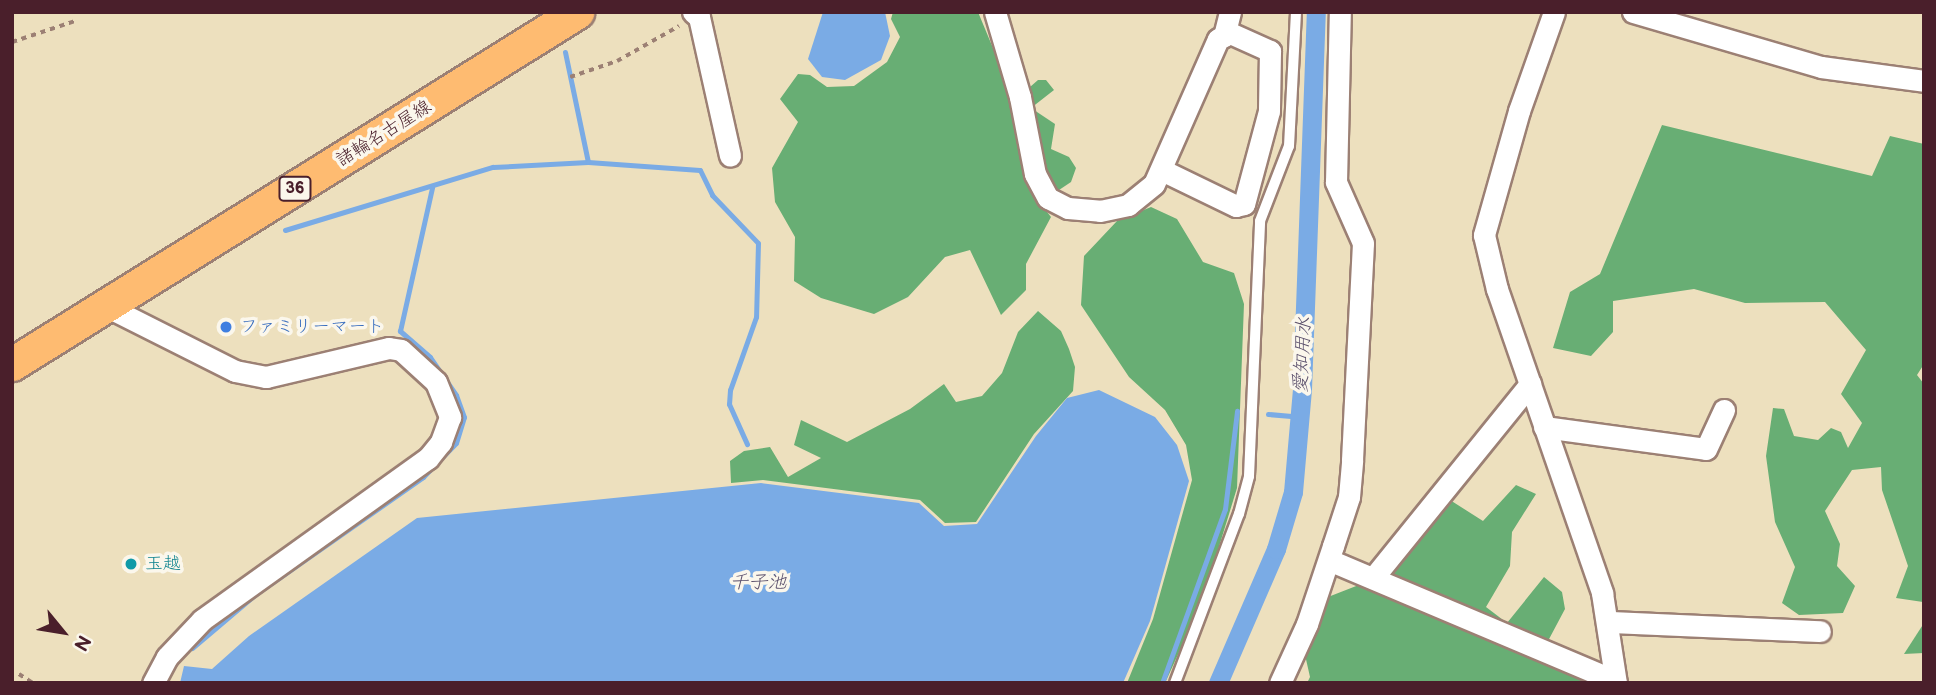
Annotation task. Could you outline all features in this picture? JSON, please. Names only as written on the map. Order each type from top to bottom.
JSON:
[{"type":"main road","name":"諸輪名古屋線","points":[[12,364],[108,307],[567,15]]},
{"type":"street","points":[[693,12],[699,17],[730,156]]},
{"type":"street","points":[[995,12],[1020,97],[1035,174],[1048,198],[1068,208],[1100,211],[1128,205],[1154,184],[1218,39],[1230,33],[1269,51],[1272,58],[1269,111],[1244,204],[1236,206],[1162,170]]},
{"type":"street","points":[[1224,36],[1230,12]]},
{"type":"street","points":[[1280,683],[1329,559],[1349,497],[1363,243],[1336,182],[1340,12]]},
{"type":"street","points":[[1329,559],[1616,682],[1610,622],[1497,289],[1484,234],[1519,111],[1554,12]]},
{"type":"street","points":[[1633,12],[1821,67],[1924,81]]},
{"type":"street","points":[[108,307],[235,371],[266,377],[389,348],[401,350],[436,382],[450,417],[441,442],[428,458],[202,620],[167,657],[153,683]]},
{"type":"street","points":[[1373,578],[1530,384]]},
{"type":"street","points":[[1544,427],[1706,449],[1724,410]]},
{"type":"street","points":[[1610,622],[1820,631]]},
{"type":"lane","points":[[1175,683],[1226,552],[1249,476],[1260,221],[1289,146],[1296,12]]},
{"type":"path","points":[[570,77],[653,44],[693,12]]},
{"type":"path","points":[[12,42],[75,21]]},
{"type":"path","points":[[1924,478],[1924,490]]},
{"type":"path","points":[[19,674],[33,683]]},
{"type":"green space","points":[[893,12],[978,12],[1015,101],[1019,154],[1030,190],[1051,217],[1026,264],[1026,290],[1001,315],[970,250],[945,257],[908,297],[874,314],[821,298],[794,281],[795,237],[775,202],[772,168],[798,122],[780,99],[798,74],[810,75],[827,87],[854,86],[887,62],[900,37],[891,19]]},
{"type":"green space","points":[[1038,80],[1046,80],[1054,90],[1031,108],[1055,124],[1051,149],[1069,157],[1076,168],[1071,182],[1059,190],[1048,188],[1022,82],[1030,87]]},
{"type":"green space","points":[[1662,125],[1872,176],[1890,136],[1924,144],[1924,364],[1917,375],[1924,384],[1924,607],[1923,602],[1896,598],[1908,566],[1882,490],[1881,467],[1852,470],[1825,511],[1840,544],[1837,566],[1855,586],[1843,613],[1799,615],[1782,603],[1795,567],[1775,522],[1766,456],[1773,408],[1784,409],[1794,436],[1818,440],[1831,428],[1841,432],[1848,448],[1862,423],[1841,394],[1866,350],[1825,302],[1745,303],[1694,289],[1613,301],[1613,332],[1591,356],[1553,348],[1570,292],[1600,274]]},
{"type":"green space","points":[[1151,207],[1177,219],[1203,262],[1234,273],[1244,304],[1237,488],[1202,602],[1165,683],[1127,683],[1153,619],[1192,480],[1186,445],[1165,410],[1129,377],[1081,305],[1084,256],[1117,221]]},
{"type":"green space","points":[[1038,311],[1061,331],[1069,349],[1075,367],[1073,391],[1034,434],[976,522],[945,523],[920,500],[763,480],[731,483],[730,461],[744,451],[770,447],[788,477],[821,458],[794,445],[801,420],[847,442],[910,409],[944,384],[956,402],[982,396],[1002,373],[1018,332]]},
{"type":"green space","points":[[1516,485],[1536,494],[1512,532],[1510,566],[1486,607],[1507,623],[1544,577],[1562,592],[1565,609],[1540,656],[1594,683],[1307,683],[1310,677],[1303,646],[1328,597],[1387,574],[1450,500],[1483,521]]},
{"type":"green space","points":[[1924,623],[1924,653],[1904,654]]},
{"type":"water","points":[[823,12],[885,12],[890,36],[881,60],[845,80],[822,77],[808,59]]},
{"type":"water","name":"千子池","points":[[1099,390],[1155,417],[1177,445],[1189,481],[1150,621],[1123,683],[180,683],[184,666],[212,669],[249,636],[417,518],[761,483],[919,503],[944,526],[977,524],[1036,436],[1067,398]]},
{"type":"waterway","name":"愛知用水","points":[[1218,683],[1276,549],[1293,492],[1302,389],[1316,12]]},
{"type":"waterway","points":[[565,52],[588,162]]},
{"type":"waterway","points":[[285,230],[493,167],[588,162],[700,170],[712,195],[758,243],[756,317],[730,390],[729,404],[747,444]]},
{"type":"waterway","points":[[192,648],[256,594],[423,477],[456,443],[464,417],[456,395],[430,357],[400,331],[432,188]]},
{"type":"waterway","points":[[1162,683],[1225,509],[1237,411]]},
{"type":"waterway","points":[[1268,414],[1300,417]]},
{"type":"place","name":"ファミリーマート","points":[[226,327]]},
{"type":"place","name":"玉越","points":[[131,564]]}]
